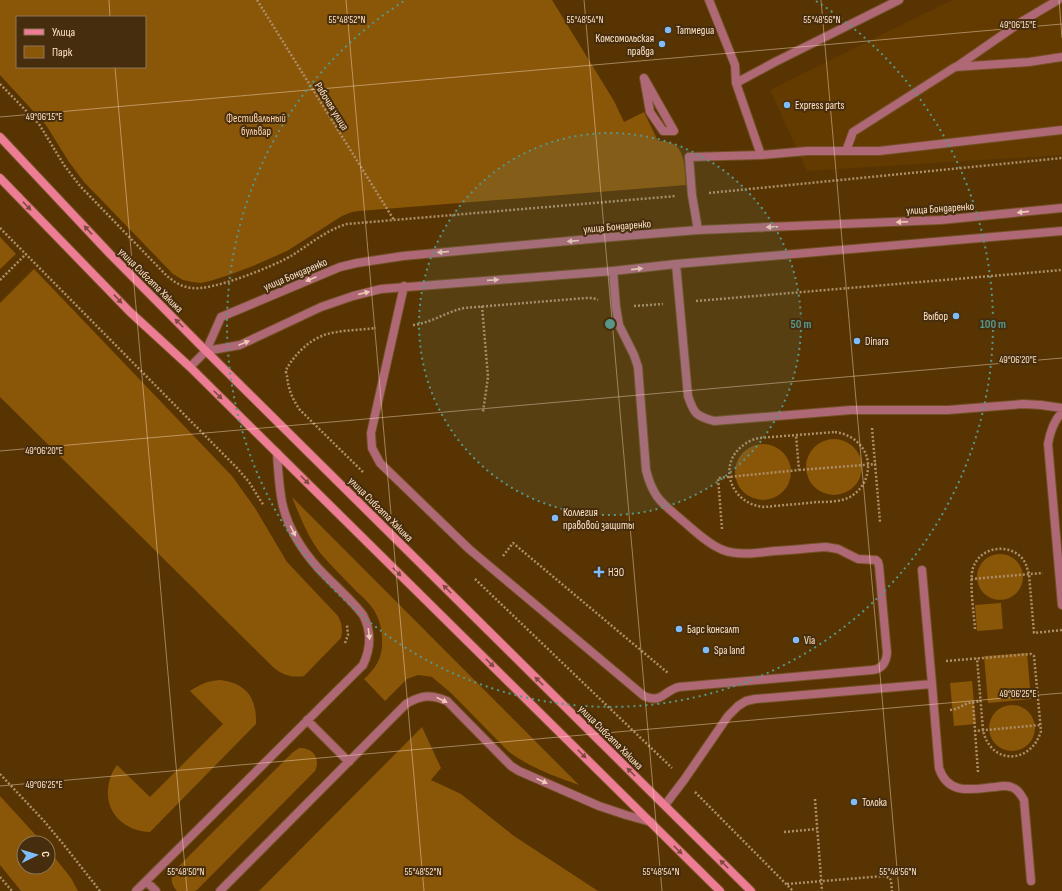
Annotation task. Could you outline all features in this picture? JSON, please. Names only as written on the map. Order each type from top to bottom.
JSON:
[{"type":"main road","name":"улица Сибгата Хакима","points":[[0,137],[110,254],[206,351],[751,891]]},
{"type":"main road","points":[[0,178],[130,312],[190,367],[720,891]]},
{"type":"street","points":[[709,0],[735,65],[736,83],[760,155]]},
{"type":"street","points":[[736,83],[899,0]]},
{"type":"street","points":[[846,151],[853,132],[955,67],[1021,22],[1058,0]]},
{"type":"street","points":[[955,67],[1029,62],[1062,57]]},
{"type":"street","points":[[644,78],[674,131],[663,131],[650,112],[644,78]]},
{"type":"street","points":[[698,230],[692,195],[689,157],[760,155],[807,151],[880,151],[1062,130]]},
{"type":"street","name":"улица Бондаренко","points":[[190,367],[206,351],[221,318],[349,264],[403,256],[698,230],[941,220],[1062,208]]},
{"type":"street","points":[[206,351],[240,345],[321,307],[353,296],[382,289],[404,286],[613,271],[676,264],[1062,231]]},
{"type":"street","points":[[676,264],[688,396],[692,409],[700,417],[714,421],[851,410],[871,409],[935,411],[1023,404],[1062,408]]},
{"type":"street","points":[[404,286],[372,433],[372,448],[380,463],[469,549],[644,696],[653,699],[658,698],[674,688],[684,686],[877,670],[886,659],[879,566],[876,560],[858,559],[838,549],[826,547],[742,554],[723,550],[705,539],[663,504],[654,493],[646,470],[638,367],[634,354],[619,326],[613,271]]},
{"type":"street","points":[[1062,412],[1053,424],[1048,444],[1062,605]]},
{"type":"street","points":[[136,891],[363,665],[368,652],[370,635],[363,615],[307,555],[298,541],[286,516],[282,502],[277,453]]},
{"type":"street","points":[[922,570],[939,768],[941,776],[947,783],[954,787],[963,789],[1003,786],[1012,787],[1018,791],[1024,800],[1031,881]]},
{"type":"street","points":[[665,805],[728,716],[738,706],[746,702],[755,699],[932,684]]},
{"type":"street","points":[[220,891],[406,704],[414,699],[423,697],[430,696],[447,701],[514,768],[599,806],[626,816],[651,822]]},
{"type":"street","points":[[307,720],[349,762]]},
{"type":"street","points":[[146,881],[156,891]]},
{"type":"path","name":"Рабочая улица","points":[[257,0],[394,220]]},
{"type":"path","points":[[0,84],[39,124],[64,165],[80,186],[167,276],[183,286],[191,288],[211,287],[255,271],[290,256],[330,231],[342,226],[356,223],[692,195],[1062,158]]},
{"type":"path","points":[[0,228],[237,468],[255,490],[266,509]]},
{"type":"path","points":[[0,280],[26,254]]},
{"type":"path","points":[[482,306],[488,377],[483,412]]},
{"type":"path","points":[[286,370],[287,383],[290,393],[300,410],[369,476]]},
{"type":"path","points":[[871,409],[880,522]]},
{"type":"path","points":[[835,432],[850,436],[864,450],[867,457],[868,473],[861,488],[852,496],[840,500],[765,507],[752,505],[737,494],[731,484],[730,476],[732,458],[737,451],[751,440],[796,435],[835,432]]},
{"type":"path","points":[[796,435],[799,470]]},
{"type":"path","points":[[723,550],[717,478],[876,464]]},
{"type":"path","points":[[507,550],[513,543],[684,686]]},
{"type":"path","points":[[975,629],[971,579],[973,568],[976,561],[983,554],[990,550],[1001,548],[1008,549],[1016,553],[1026,564],[1029,574],[1034,633],[1062,630]]},
{"type":"path","points":[[971,579],[1029,574]]},
{"type":"path","points":[[472,576],[684,780],[793,891]]},
{"type":"path","points":[[345,643],[348,635],[347,622]]},
{"type":"path","points":[[930,662],[977,658],[1031,654],[1034,656],[1041,731],[1034,746],[1028,752],[1014,756],[1007,756],[996,751],[990,746],[985,737],[983,730],[977,658]]},
{"type":"path","points":[[946,710],[956,709],[965,704],[981,701]]},
{"type":"path","points":[[973,702],[980,788]]},
{"type":"path","points":[[975,731],[1040,725]]},
{"type":"path","points":[[0,774],[44,821],[100,891]]},
{"type":"path","points":[[815,799],[822,891]]},
{"type":"path","points":[[784,832],[817,829]]},
{"type":"path","points":[[786,884],[884,876],[890,878],[892,891]]},
{"type":"path","points":[[0,877],[12,891]]},
{"type":"shaded area","points":[[952,0],[1062,0],[1062,155],[807,171],[770,90]]},
{"type":"green space","name":"Фестивальный бульвар","points":[[0,0],[552,0],[614,101],[624,122],[644,112],[658,141],[674,144],[679,149],[684,161],[686,185],[352,212],[342,216],[287,251],[229,275],[201,283],[183,280],[173,274],[84,182],[69,162],[46,125],[0,75]]},
{"type":"green space","points":[[0,237],[16,254],[0,269]]},
{"type":"green space","points":[[34,269],[232,476],[255,508],[287,562],[338,616],[342,627],[341,638],[304,676],[295,677],[287,675],[273,667],[0,397],[0,303]]},
{"type":"green space","points":[[828,439],[840,439],[854,447],[862,461],[860,478],[854,487],[840,495],[828,495],[818,490],[811,483],[806,473],[806,461],[811,451],[818,444]]},
{"type":"green space","points":[[757,444],[769,444],[783,452],[791,466],[789,483],[783,492],[769,500],[757,500],[747,495],[740,488],[735,478],[735,466],[740,456],[747,449]]},
{"type":"green space","points":[[292,497],[579,785],[551,775],[516,757],[508,751],[451,693],[432,677],[418,675],[407,679],[385,701],[364,679],[376,666],[382,645],[380,624],[374,610],[321,554],[312,541]]},
{"type":"green space","points":[[1000,554],[1013,558],[1019,564],[1023,577],[1019,590],[1013,596],[1000,600],[987,596],[981,590],[977,577],[981,564],[987,558]]},
{"type":"green space","points":[[1001,603],[1003,629],[977,631],[975,605]]},
{"type":"green space","points":[[1027,653],[1031,699],[988,703],[984,656]]},
{"type":"green space","points":[[220,680],[237,685],[244,689],[255,707],[256,724],[150,832],[140,831],[122,822],[111,808],[108,799],[110,779],[117,765],[150,797],[223,724],[190,691],[204,683]]},
{"type":"green space","points":[[972,681],[976,724],[954,726],[950,683]]},
{"type":"green space","points":[[1012,705],[1025,709],[1031,715],[1035,728],[1031,741],[1025,747],[1012,751],[999,747],[993,741],[989,728],[993,715],[999,709]]},
{"type":"green space","points":[[422,727],[441,768],[431,780],[461,794],[514,836],[598,891],[259,891]]},
{"type":"green space","points":[[299,748],[308,749],[312,752],[317,762],[315,771],[197,890],[177,891],[172,883],[173,874],[176,869],[292,753]]},
{"type":"green space","points":[[0,796],[36,835],[16,835],[16,875],[56,875],[56,859],[71,878],[78,891],[21,891],[0,865]]},
{"type":"place","name":"Татмедиа","points":[[668,30]]},
{"type":"place","name":"Комсомольская правда","points":[[662,44]]},
{"type":"place","name":"Express parts","points":[[787,105]]},
{"type":"place","name":"Выбор","points":[[956,316]]},
{"type":"place","name":"Dinara","points":[[857,341]]},
{"type":"place","name":"Коллегия правовой защиты","points":[[555,518]]},
{"type":"place","name":"НЭО","points":[[599,572]]},
{"type":"place","name":"Барс консалт","points":[[679,629]]},
{"type":"place","name":"Via","points":[[796,640]]},
{"type":"place","name":"Spa land","points":[[706,650]]},
{"type":"place","name":"Толока","points":[[854,802]]}]
